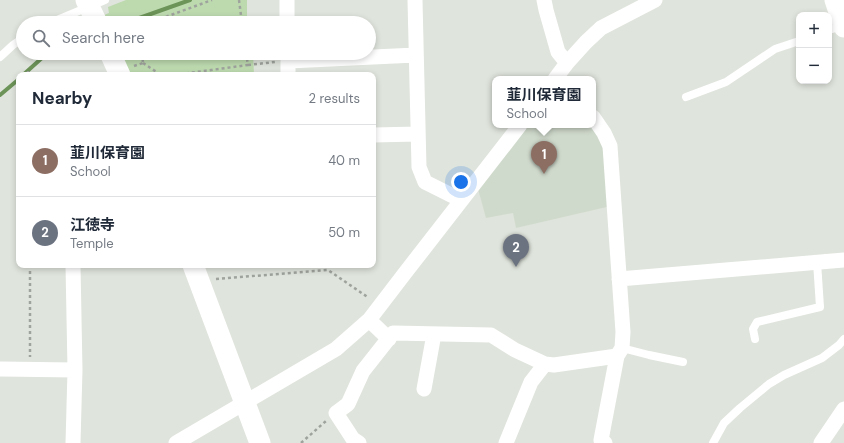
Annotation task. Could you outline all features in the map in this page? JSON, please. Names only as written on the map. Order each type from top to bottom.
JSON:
[{"type":"street","points":[[287,0],[287,16]]},
{"type":"street","points":[[415,0],[419,167],[425,182],[461,200]]},
{"type":"street","points":[[544,0],[562,73]]},
{"type":"street","points":[[562,73],[586,42],[601,28],[655,0]]},
{"type":"street","points":[[835,0],[839,28]]},
{"type":"street","points":[[376,58],[416,55]]},
{"type":"street","points":[[113,60],[119,72]]},
{"type":"street","points":[[288,63],[336,60]]},
{"type":"street","points":[[596,121],[604,133],[610,146],[623,332],[601,440],[605,443]]},
{"type":"street","points":[[176,443],[336,348],[369,320],[518,128]]},
{"type":"street","points":[[376,135],[418,134]]},
{"type":"street","points":[[619,279],[844,260]]},
{"type":"street","points":[[73,268],[75,370],[73,443]]},
{"type":"street","points":[[196,273],[260,443]]},
{"type":"street","points":[[369,320],[389,338]]},
{"type":"street","points":[[359,443],[353,439],[336,413],[348,404],[363,371],[393,333],[491,335],[515,350],[545,364],[554,364],[620,352]]},
{"type":"street","points":[[424,389],[434,334]]},
{"type":"street","points":[[506,443],[531,382],[545,364]]},
{"type":"street","points":[[0,369],[75,370]]},
{"type":"street","points":[[821,443],[844,409]]},
{"type":"lane","points":[[69,16],[94,7]]},
{"type":"lane","points":[[686,97],[726,82],[775,49],[796,42]]},
{"type":"lane","points":[[0,57],[16,43]]},
{"type":"lane","points":[[755,339],[753,329],[757,322],[820,307],[817,262]]},
{"type":"lane","points":[[713,443],[724,423],[768,384],[822,358],[839,345],[844,338]]},
{"type":"lane","points":[[620,352],[649,355],[683,362]]},
{"type":"path","points":[[168,16],[212,0]]},
{"type":"path","points":[[239,0],[241,16]]},
{"type":"path","points":[[143,60],[143,63],[156,72]]},
{"type":"path","points":[[247,60],[248,65]]},
{"type":"path","points":[[196,72],[248,65],[288,63]]},
{"type":"path","points":[[30,268],[30,369]]},
{"type":"path","points":[[196,273],[328,270],[380,306]]},
{"type":"path","points":[[301,443],[336,413]]},
{"type":"shaded area","points":[[527,128],[595,128],[601,137],[611,206],[516,228],[513,213],[486,218],[478,189]]},
{"type":"green space","points":[[126,0],[247,0],[247,16],[102,16],[109,13],[108,7]]},
{"type":"green space","points":[[121,60],[253,60],[254,72],[127,72]]},
{"type":"waterway","points":[[145,16],[190,0]]},
{"type":"waterway","points":[[26,72],[40,60]]},
{"type":"waterway","points":[[0,95],[16,82]]},
{"type":"place","name":"韮川保育園","points":[[544,174]]},
{"type":"place","name":"江徳寺","points":[[516,267]]}]
